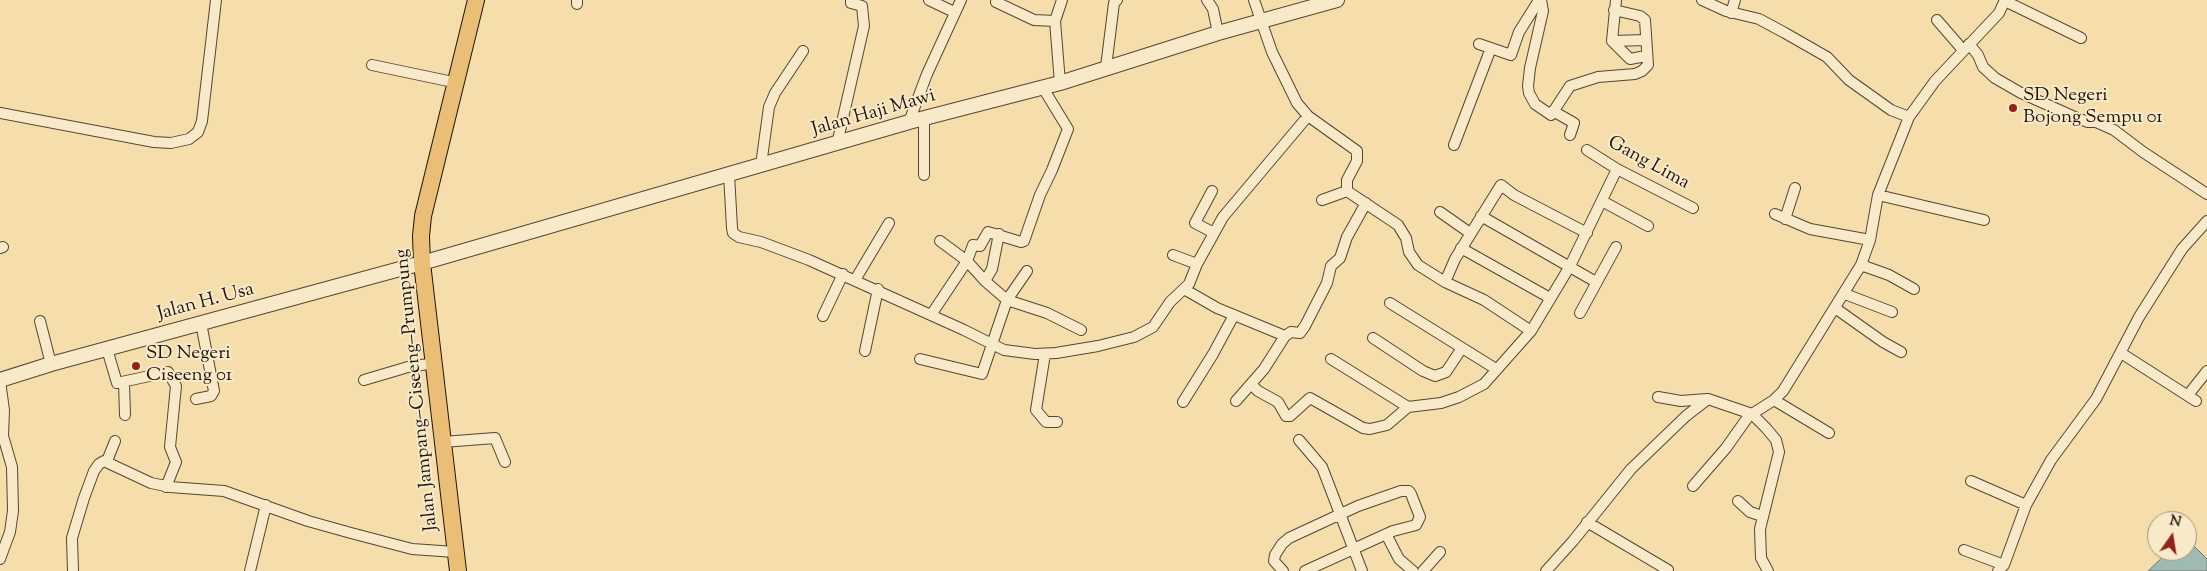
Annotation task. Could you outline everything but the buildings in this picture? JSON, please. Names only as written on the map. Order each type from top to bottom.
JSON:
[{"type":"main road","name":"Jalan Jampang–Ciseeng–Prumpung","points":[[458,571],[422,264],[423,216],[476,0]]},
{"type":"street","points":[[0,113],[154,142],[171,143],[189,139],[198,132],[202,121],[216,0]]},
{"type":"street","points":[[837,144],[864,26],[862,6],[851,3],[851,0]]},
{"type":"street","points":[[929,0],[954,12]]},
{"type":"street","points":[[909,122],[927,74],[961,0]]},
{"type":"street","points":[[1060,83],[1055,21],[1062,0]]},
{"type":"street","points":[[1207,0],[1213,9],[1218,34]]},
{"type":"street","points":[[1254,0],[1285,82],[1297,103],[1308,116],[1357,151],[1357,161],[1346,180],[1347,191]]},
{"type":"street","name":"Jalan Haji Mawi","points":[[422,264],[909,122],[1043,88],[1106,67],[1337,0]]},
{"type":"street","points":[[1479,44],[1510,55],[1519,32],[1540,0]]},
{"type":"street","points":[[1540,0],[1543,11],[1528,76],[1529,93],[1535,104],[1550,115],[1570,86],[1598,77],[1639,72],[1648,65],[1646,56],[1646,22],[1643,18],[1615,5],[1612,41],[1630,59],[1646,56]]},
{"type":"street","points":[[1702,0],[1731,13],[1759,19],[1827,57],[1861,89],[1890,110],[1909,117]]},
{"type":"street","points":[[1731,13],[1735,0]]},
{"type":"street","points":[[1106,67],[1113,1]]},
{"type":"street","points":[[1694,486],[1726,448],[1748,417],[1774,400],[1783,391],[1845,294],[1861,265],[1870,240],[1878,195],[1909,117],[1935,81],[1999,13],[2005,1],[2081,38]]},
{"type":"street","points":[[996,2],[1034,20],[1055,21]]},
{"type":"street","points":[[1937,20],[1966,47],[1978,55],[1981,64],[1995,78],[2088,122],[2096,122],[2114,130],[2207,194]]},
{"type":"street","points":[[1612,41],[1646,40]]},
{"type":"street","points":[[1454,145],[1491,48]]},
{"type":"street","points":[[761,165],[769,107],[775,93],[803,51]]},
{"type":"street","points":[[372,64],[454,82],[455,80]]},
{"type":"street","points":[[931,315],[967,261],[973,246],[980,246],[988,232],[1000,234],[1018,242],[1024,241],[1040,195],[1068,129],[1043,88]]},
{"type":"street","points":[[1553,111],[1574,123],[1570,135]]},
{"type":"street","points":[[729,174],[733,233],[739,237],[761,242],[843,274],[964,330],[991,345],[1012,352],[1045,354],[1098,346],[1142,334],[1153,327],[1170,302],[1189,284],[1197,264],[1223,217],[1308,116]]},
{"type":"street","points":[[924,119],[924,175]]},
{"type":"street","name":"Gang Lima","points":[[1587,150],[1616,169],[1693,208]]},
{"type":"street","points":[[1252,384],[1258,391],[1278,402],[1286,416],[1290,416],[1310,398],[1363,428],[1376,428],[1387,425],[1408,407],[1441,403],[1459,397],[1484,384],[1531,331],[1570,266],[1616,169]]},
{"type":"street","points":[[1445,282],[1461,248],[1501,185],[1586,233]]},
{"type":"street","points":[[1785,219],[1795,188]]},
{"type":"street","points":[[1212,191],[1195,223],[1214,233]]},
{"type":"street","points":[[1322,200],[1347,191]]},
{"type":"street","points":[[1347,191],[1398,225],[1406,238],[1409,252],[1425,270],[1445,282],[1484,300],[1531,331]]},
{"type":"street","points":[[1878,195],[1984,220]]},
{"type":"street","points":[[1602,201],[1648,226]]},
{"type":"street","points":[[1236,401],[1252,384],[1285,336],[1291,332],[1300,333],[1305,326],[1327,283],[1331,266],[1340,258],[1347,237],[1366,203]]},
{"type":"street","points":[[1440,212],[1470,233]]},
{"type":"street","points":[[1774,214],[1823,232],[1870,240]]},
{"type":"street","points":[[1481,216],[1596,282]]},
{"type":"street","points":[[1964,550],[2001,568],[2026,505],[2056,453],[2096,399],[2139,316],[2182,249],[2207,221]]},
{"type":"street","points":[[854,280],[889,223]]},
{"type":"street","points":[[985,281],[992,269],[1000,234]]},
{"type":"street","points":[[940,241],[967,261],[985,281],[1007,300],[1047,313],[1081,330]]},
{"type":"street","points":[[1580,313],[1616,247]]},
{"type":"street","points":[[1461,248],[1550,298]]},
{"type":"street","points":[[1173,254],[1197,264]]},
{"type":"street","name":"Jalan H. Usa","points":[[0,380],[201,323],[422,264]]},
{"type":"street","points":[[1861,265],[1889,275],[1914,289]]},
{"type":"street","points":[[920,359],[981,375],[1007,300],[1027,271]]},
{"type":"street","points":[[823,316],[843,274]]},
{"type":"street","points":[[1184,289],[1234,315],[1285,336]]},
{"type":"street","points":[[865,351],[878,290]]},
{"type":"street","points":[[1845,294],[1892,312]]},
{"type":"street","points":[[1390,303],[1496,369]]},
{"type":"street","points":[[1835,308],[1883,342],[1901,352]]},
{"type":"street","points":[[1183,402],[1213,354],[1234,315]]},
{"type":"street","points":[[40,321],[52,364]]},
{"type":"street","points":[[196,399],[211,396],[214,391],[201,323]]},
{"type":"street","points":[[1373,338],[1423,371],[1435,376],[1446,372],[1462,348]]},
{"type":"street","points":[[107,349],[116,381],[119,383],[168,372],[176,386],[170,447],[176,462],[166,487]]},
{"type":"street","points":[[2121,353],[2192,398],[2207,371]]},
{"type":"street","points":[[1045,354],[1036,410],[1046,422],[1057,422]]},
{"type":"street","points":[[1331,359],[1408,407]]},
{"type":"street","points":[[364,380],[408,367],[435,363]]},
{"type":"street","points":[[0,380],[4,410],[3,436],[12,467],[13,494],[12,522],[2,547],[0,559]]},
{"type":"street","points":[[124,382],[125,415]]},
{"type":"street","points":[[1658,397],[1681,400],[1708,399],[1752,414],[1772,435],[1779,452],[1762,516],[1760,548],[1761,558],[1766,570]]},
{"type":"street","points":[[1546,571],[1631,469],[1686,416],[1708,399]]},
{"type":"street","points":[[1774,400],[1829,433]]},
{"type":"street","points":[[443,442],[495,438],[504,462]]},
{"type":"street","points":[[1300,440],[1322,467],[1362,571]]},
{"type":"street","points":[[107,461],[114,442]]},
{"type":"street","points":[[73,571],[72,538],[84,498],[96,467],[102,462],[107,461],[140,479],[166,487],[224,491],[308,521],[412,549],[455,552]]},
{"type":"street","points":[[1971,481],[2026,505]]},
{"type":"street","points":[[1284,571],[1274,561],[1277,550],[1289,538],[1400,491],[1409,491],[1420,517],[1418,523],[1386,534],[1306,571]]},
{"type":"street","points":[[1738,501],[1750,512],[1762,516]]},
{"type":"street","points":[[250,571],[266,505]]},
{"type":"street","points":[[1587,522],[1668,570]]},
{"type":"street","points":[[1386,534],[1399,559],[1413,571]]},
{"type":"street","points":[[1423,571],[1440,552]]},
{"type":"water","points":[[2197,549],[2207,559],[2207,571],[2148,571],[2158,561],[2197,561]]},
{"type":"place","name":"SD Negeri Bojong Sempu 01","points":[[2013,108]]},
{"type":"place","name":"SD Negeri Ciseeng 01","points":[[136,366]]}]
